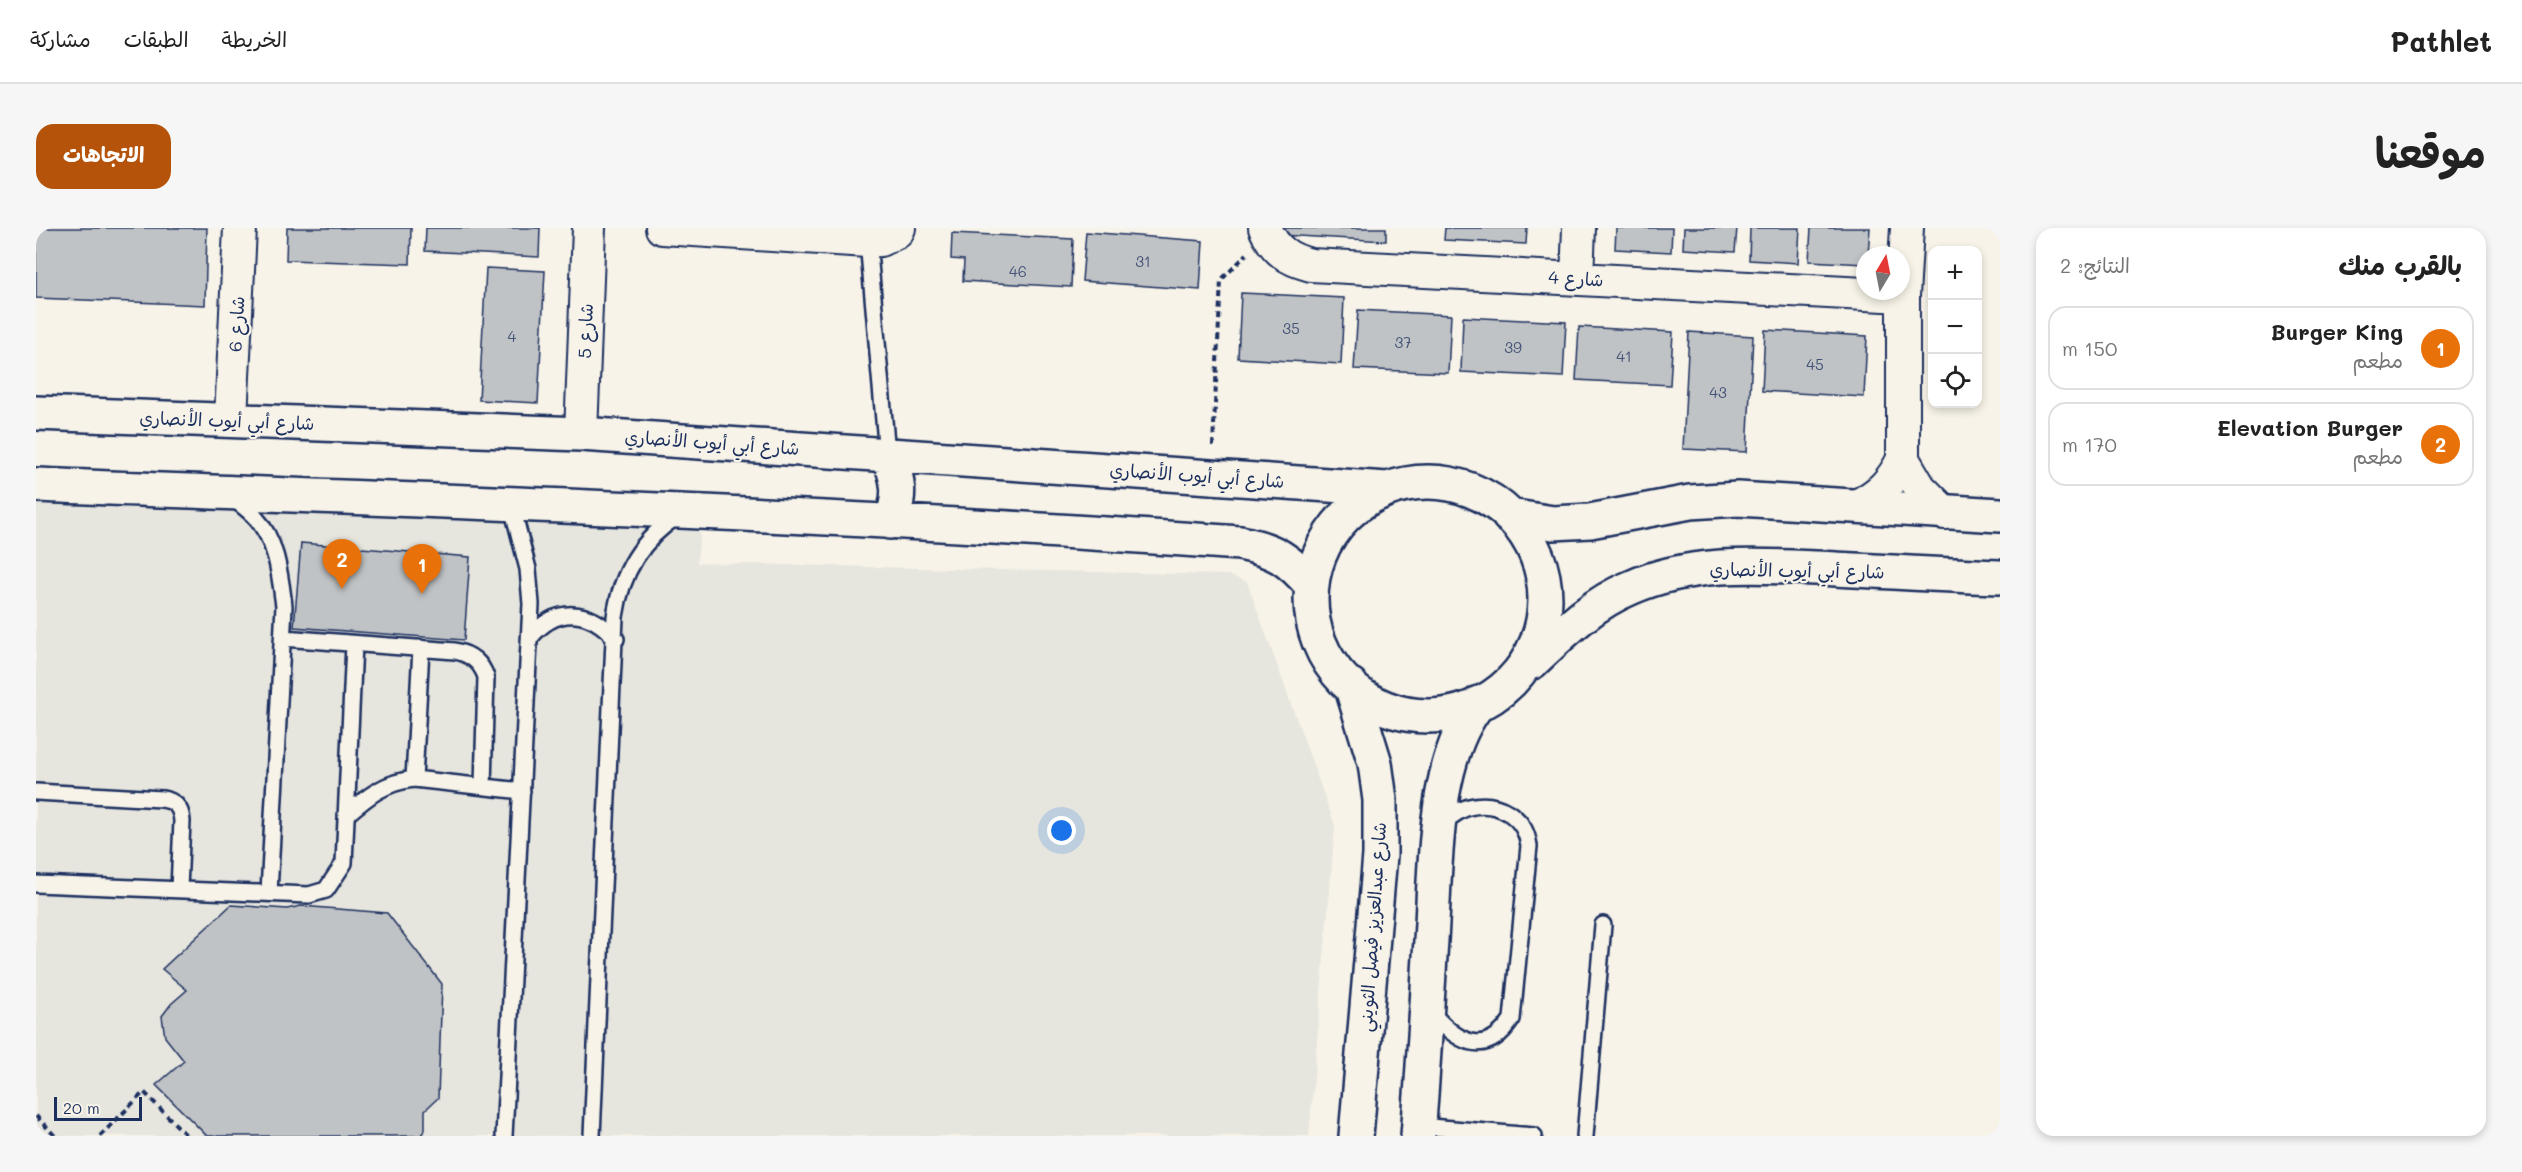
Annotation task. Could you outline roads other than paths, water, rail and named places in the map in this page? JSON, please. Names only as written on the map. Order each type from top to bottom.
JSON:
[{"type":"street","name":"شارع 6","points":[[231,419],[240,228]]},
{"type":"street","name":"شارع 5","points":[[581,434],[589,228]]},
{"type":"street","points":[[662,228],[868,241],[880,240],[897,232],[899,228]]},
{"type":"street","points":[[1577,278],[1579,228]]},
{"type":"street","points":[[1906,246],[1907,228]]},
{"type":"street","name":"شارع 4","points":[[1268,235],[1281,254],[1293,261],[1311,265],[1856,293]]},
{"type":"street","points":[[1856,506],[1884,488],[1903,459],[1903,300]]},
{"type":"street","name":"شارع أبي أيوب الأنصاري","points":[[36,413],[581,434],[1387,489]]},
{"type":"street","points":[[887,454],[896,472],[898,485],[898,498],[890,522]]},
{"type":"street","points":[[1903,459],[1920,488],[1945,513]]},
{"type":"street","points":[[1479,703],[1453,714],[1407,715],[1364,698],[1331,666],[1316,635],[1310,599],[1315,564],[1331,532],[1356,506],[1387,489],[1421,482],[1456,485],[1488,498],[1519,524],[1539,559],[1546,598],[1540,638],[1520,673]]},
{"type":"street","points":[[36,485],[511,503],[1240,543],[1257,546],[1285,557],[1312,586]]},
{"type":"street","points":[[1509,516],[1553,522],[1590,521],[1689,502],[1730,499],[2000,515]]},
{"type":"street","name":"شارع أبي أيوب الأنصاري","points":[[1479,703],[1495,696],[1574,622],[1603,602],[1655,577],[1713,566],[1763,566],[2000,577]]},
{"type":"street","name":"شارع عبدالعزيز فيصل الثويني","points":[[1351,685],[1375,763],[1380,800],[1380,855],[1356,1136]]},
{"type":"street","points":[[1418,1131],[1439,825],[1452,752],[1466,719],[1479,703]]},
{"type":"lane","points":[[868,241],[887,454]]},
{"type":"lane","points":[[226,492],[255,516],[270,538],[279,567],[284,606],[269,893]]},
{"type":"lane","points":[[504,1136],[531,604],[528,570],[511,503]]},
{"type":"lane","points":[[592,1136],[618,595],[636,555],[657,531],[684,512]]},
{"type":"lane","points":[[530,638],[539,627],[552,619],[573,615],[594,619],[606,627],[616,639]]},
{"type":"lane","points":[[283,638],[463,652],[472,657],[483,669],[486,688],[483,786]]},
{"type":"lane","points":[[36,884],[309,895],[326,890],[344,863],[354,644]]},
{"type":"lane","points":[[414,779],[421,648]]},
{"type":"lane","points":[[346,815],[383,786],[414,779],[522,792]]},
{"type":"lane","points":[[36,792],[162,799],[174,803],[181,811],[182,821],[179,889]]},
{"type":"lane","points":[[1426,1008],[1448,1032],[1465,1041],[1492,1039],[1501,1034],[1512,1019],[1529,846],[1521,822],[1510,813],[1497,807],[1468,807],[1439,825]]},
{"type":"lane","points":[[1585,1136],[1603,926]]},
{"type":"lane","points":[[1418,1131],[1534,1136]]},
{"type":"place","name":"Elevation Burger","points":[[342,589]]},
{"type":"place","name":"Burger King","points":[[422,594]]}]
